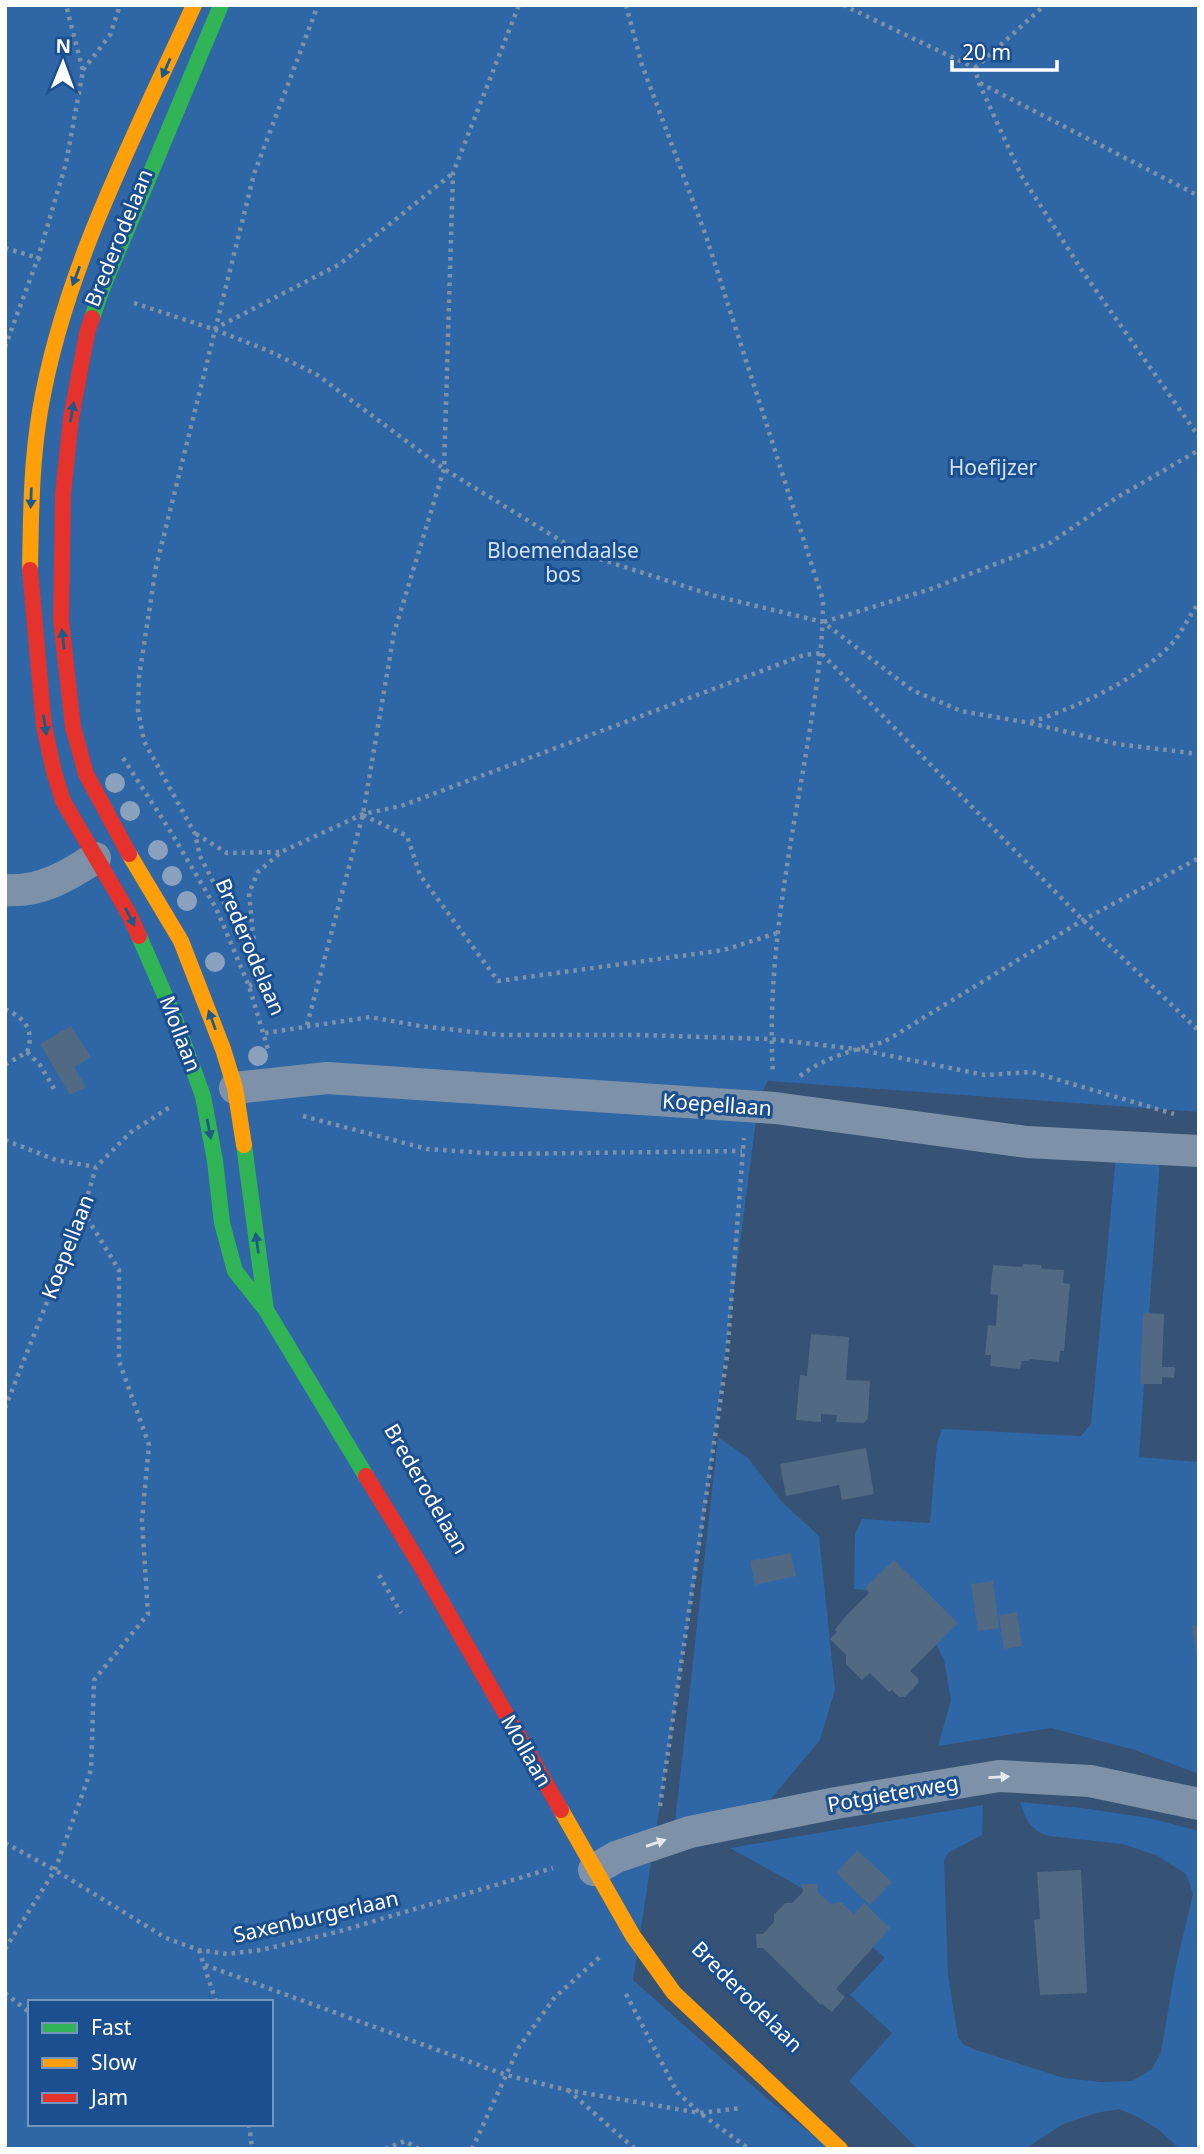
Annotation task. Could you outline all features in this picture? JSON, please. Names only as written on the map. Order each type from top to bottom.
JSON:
[{"type":"street","name":"Brederodelaan","points":[[108,850],[64,801],[54,772],[44,726],[30,587],[31,493],[36,441],[40,410],[61,321],[75,278],[194,5]]},
{"type":"street","name":"Brederodelaan","points":[[108,850],[77,744],[61,620],[63,494],[71,418],[88,333],[102,289],[221,5]]},
{"type":"street","points":[[5,890],[30,890],[49,884],[108,850]]},
{"type":"street","name":"Mollaan","points":[[108,850],[181,941],[223,1049],[215,1160],[222,1223],[235,1272],[266,1310],[421,1566],[633,1936],[674,1993],[840,2149]]},
{"type":"street","name":"Mollaan","points":[[108,850],[129,914],[173,1014],[219,1092],[266,1310]]},
{"type":"street","name":"Koepellaan","points":[[219,1092],[279,1097],[327,1078],[770,1108],[1027,1142],[1199,1151]]},
{"type":"street","name":"Potgieterweg","points":[[588,1860],[616,1857],[690,1832],[743,1821],[999,1776],[1090,1781],[1199,1804]]},
{"type":"path","points":[[5,347],[38,258],[66,163],[83,71],[66,5]]},
{"type":"path","points":[[83,71],[110,36],[120,5]]},
{"type":"path","points":[[256,965],[200,856],[195,834],[144,741],[138,710],[141,665],[156,567],[214,329],[254,174],[318,5]]},
{"type":"path","points":[[307,1025],[363,814],[394,633],[444,469],[453,173],[519,5]]},
{"type":"path","points":[[626,5],[642,65],[706,236],[823,600],[822,653],[777,933],[770,1039],[770,1108]]},
{"type":"path","points":[[843,5],[975,68],[979,83],[1021,176],[1199,437]]},
{"type":"path","points":[[975,68],[1045,5]]},
{"type":"path","points":[[979,83],[1199,196]]},
{"type":"path","points":[[214,329],[340,264],[453,173]]},
{"type":"path","points":[[102,289],[115,297],[214,329],[316,374],[444,469],[581,553],[715,596],[823,622],[912,690],[961,711],[1030,723],[1117,744],[1199,754]]},
{"type":"path","points":[[823,622],[928,590],[1050,542],[1116,498],[1199,450]]},
{"type":"path","points":[[1030,723],[1060,713],[1141,671],[1175,639],[1199,602]]},
{"type":"path","points":[[249,986],[256,982],[256,965],[249,893],[258,872],[281,852],[363,814],[401,806],[804,655],[822,653]]},
{"type":"path","points":[[822,653],[1083,920],[1199,1031]]},
{"type":"path","name":"Brederodelaan","points":[[118,749],[216,908],[249,986],[265,1033],[279,1097]]},
{"type":"path","points":[[363,814],[407,836],[420,875],[498,981],[724,950],[777,933]]},
{"type":"path","points":[[195,834],[227,853],[281,852]]},
{"type":"path","points":[[654,1843],[727,1356],[742,1152],[770,1108],[808,1070],[856,1049],[884,1042],[1083,920],[1199,858]]},
{"type":"path","points":[[5,1009],[19,1016],[31,1034],[27,1052],[5,1065]]},
{"type":"path","points":[[265,1033],[370,1017],[500,1035],[770,1039],[856,1049],[985,1075],[1032,1072],[1176,1115]]},
{"type":"path","points":[[27,1052],[40,1065],[56,1092]]},
{"type":"path","points":[[279,1097],[427,1149],[500,1154],[742,1152]]},
{"type":"path","name":"Koepellaan","points":[[5,1408],[83,1211],[96,1167],[131,1132],[163,1111]]},
{"type":"path","points":[[5,1140],[56,1160],[96,1167]]},
{"type":"path","points":[[5,1949],[55,1870],[91,1770],[94,1680],[148,1614],[142,1520],[149,1445],[119,1361],[119,1270],[83,1211]]},
{"type":"path","name":"Saxenburgerlaan","points":[[5,1843],[55,1870],[166,1938],[199,1950],[227,1954],[261,1950],[396,1916],[588,1860]]},
{"type":"path","points":[[551,1870],[557,1880]]},
{"type":"path","points":[[199,1950],[215,2000]]},
{"type":"path","points":[[472,2149],[519,2047],[555,1997],[604,1953],[610,1965]]},
{"type":"path","points":[[205,1965],[506,2075],[567,2090],[700,2113],[792,2103]]},
{"type":"path","points":[[623,1990],[677,2092],[748,2149]]},
{"type":"path","points":[[5,1993],[28,2010]]},
{"type":"path","points":[[567,2090],[635,2149]]},
{"type":"path","points":[[249,2126],[251,2149]]},
{"type":"path","points":[[385,2149],[405,2141],[419,2149]]},
{"type":"green space","name":"Bloemendaalse bos","points":[[5,5],[1199,5],[1199,1112],[768,1081],[759,1098],[702,1533],[633,1980],[771,2102],[831,2149],[5,2149]]},
{"type":"green space","points":[[1116,1155],[1160,1159],[1139,1457],[1199,1462],[1199,1774],[1135,1750],[1051,1728],[938,1746],[951,1700],[944,1660],[923,1618],[895,1592],[854,1589],[855,1534],[862,1519],[930,1523],[937,1443],[942,1429],[1081,1436],[1091,1424]]},
{"type":"green space","points":[[718,1437],[748,1458],[782,1502],[819,1536],[835,1690],[820,1740],[765,1806],[675,1823]]},
{"type":"green space","points":[[1020,1802],[1149,1818],[1199,1831],[1199,2149],[1180,2149],[1159,2130],[1119,2109],[1063,2124],[1025,2149],[918,2149],[849,2081],[892,2033],[850,1995],[885,1958],[816,1896],[730,1848],[983,1805],[982,1835],[948,1853],[944,1861],[948,1975],[958,2037],[964,2045],[976,2050],[1064,2078],[1101,2082],[1132,2081],[1152,2069],[1161,2052],[1175,1970],[1193,1894],[1186,1874],[1158,1856],[1123,1844],[1043,1834],[1030,1824]]},
{"type":"building","points":[[71,1026],[91,1057],[74,1067],[86,1087],[70,1095],[40,1044]]},
{"type":"building","points":[[1023,1264],[1041,1265],[1042,1269],[1064,1270],[1063,1283],[1070,1284],[1064,1351],[1060,1351],[1059,1362],[1030,1359],[1022,1361],[1020,1369],[990,1366],[991,1355],[985,1355],[988,1325],[996,1326],[998,1295],[990,1294],[993,1265],[1022,1267]]},
{"type":"building","points":[[1143,1313],[1164,1314],[1162,1367],[1175,1367],[1174,1378],[1162,1377],[1162,1384],[1140,1384]]},
{"type":"building","points":[[811,1334],[849,1337],[846,1380],[870,1381],[868,1418],[864,1423],[836,1422],[837,1415],[821,1414],[821,1422],[796,1420],[800,1375],[807,1376]]},
{"type":"building","points":[[866,1448],[874,1494],[842,1500],[839,1485],[786,1496],[780,1464]]},
{"type":"building","points":[[791,1553],[796,1576],[755,1585],[750,1561]]},
{"type":"building","points":[[894,1560],[958,1623],[910,1671],[918,1678],[918,1683],[905,1697],[899,1697],[892,1690],[889,1692],[870,1673],[862,1680],[846,1664],[846,1655],[830,1639],[843,1619],[869,1593],[865,1588]]},
{"type":"building","points":[[993,1581],[999,1628],[978,1631],[971,1584]]},
{"type":"building","points":[[1017,1612],[1022,1646],[1004,1649],[999,1615]]},
{"type":"building","points":[[1192,1626],[1199,1626],[1199,1661],[1197,1661]]},
{"type":"building","points":[[857,1850],[892,1882],[870,1905],[836,1873]]},
{"type":"building","points":[[1081,1870],[1087,1993],[1040,1995],[1034,1920],[1040,1919],[1037,1872]]},
{"type":"building","points":[[802,1884],[817,1884],[817,1891],[831,1904],[841,1902],[854,1914],[864,1903],[890,1928],[836,1989],[845,1997],[832,2012],[821,2005],[763,1948],[757,1948],[756,1934],[763,1934],[785,1903],[792,1903],[803,1892]]},
{"type":"traffic: fast","points":[[92,318],[221,5]]},
{"type":"traffic: fast","points":[[139,936],[173,1014],[203,1096],[215,1161],[222,1223],[235,1271],[266,1310],[366,1476]]},
{"type":"traffic: fast","points":[[244,1145],[266,1310]]},
{"type":"traffic: slow","points":[[30,570],[37,431],[51,358],[66,306],[104,204],[194,5]]},
{"type":"traffic: slow","points":[[129,854],[181,941],[223,1049],[235,1088],[244,1145]]},
{"type":"traffic: slow","points":[[561,1810],[633,1936],[674,1993],[840,2149]]},
{"type":"traffic: jam","points":[[92,318],[71,418],[63,494],[61,620],[73,727],[86,774],[129,854]]},
{"type":"traffic: jam","points":[[30,570],[44,726],[54,772],[63,801],[139,936]]},
{"type":"traffic: jam","points":[[366,1476],[421,1566],[561,1810]]},
{"type":"park label","name":"Hoefijzer","points":[[993,468]]}]
